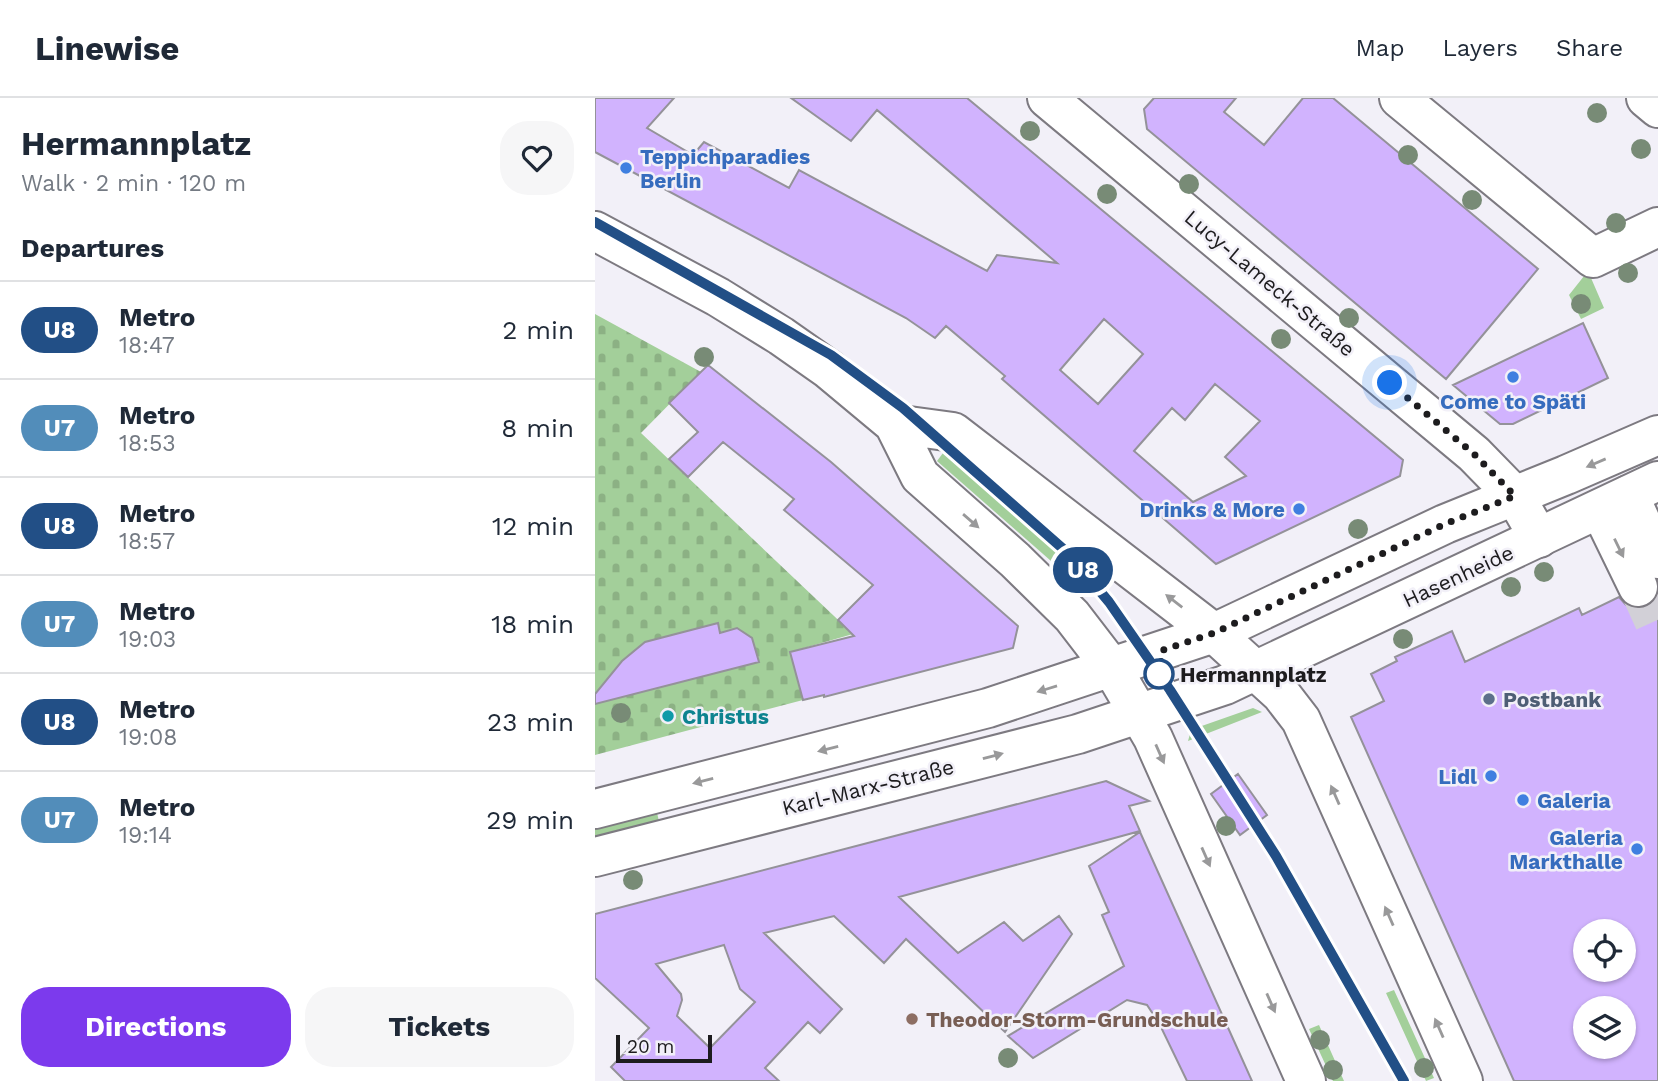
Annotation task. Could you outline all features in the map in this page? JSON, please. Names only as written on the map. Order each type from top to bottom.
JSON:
[{"type":"main road","name":"Lucy-Lameck-Straße","points":[[1047,98],[1457,438],[1515,496],[1539,538]]},
{"type":"main road","points":[[1399,98],[1593,258],[1658,227]]},
{"type":"main road","points":[[1646,98],[1658,108]]},
{"type":"main road","points":[[595,231],[718,297],[828,369],[894,424],[920,476],[1054,596],[1072,616],[1112,668],[1141,714],[1307,1081]]},
{"type":"main road","points":[[894,424],[953,432],[1214,633],[1281,694],[1301,720],[1463,1081]]},
{"type":"main road","points":[[595,809],[988,708],[1214,633],[1445,524],[1658,435]]},
{"type":"main road","points":[[1629,495],[1648,573]]},
{"type":"main road","name":"Hasenheide","points":[[1258,671],[1629,495]]},
{"type":"main road","points":[[1141,714],[1258,671]]},
{"type":"main road","name":"Karl-Marx-Straße","points":[[595,857],[1078,734],[1141,714]]},
{"type":"green space","points":[[1588,271],[1604,308],[1581,319],[1569,295]]},
{"type":"green space","points":[[595,314],[701,372],[641,433],[853,634],[790,652],[803,700],[595,755]]},
{"type":"green space","points":[[943,453],[1097,573],[1084,590],[937,461]]},
{"type":"green space","points":[[1253,708],[1262,712],[1188,741],[1196,728]]},
{"type":"green space","points":[[657,813],[659,821],[595,837],[595,828]]},
{"type":"green space","points":[[1394,990],[1434,1078],[1426,1081],[1386,993]]},
{"type":"green space","points":[[1319,1025],[1344,1081],[1333,1081],[1309,1029]]},
{"type":"building","points":[[595,98],[674,98],[647,128],[693,155],[704,142],[789,188],[799,170],[987,271],[997,255],[1057,263],[877,110],[851,141],[791,98],[967,98],[1403,460],[1400,476],[1216,564],[1002,379],[1005,376],[946,326],[935,338],[906,318],[595,152]],"holes":[[[1104,319],[1143,354],[1098,404],[1060,370]],[[1215,384],[1260,421],[1225,457],[1246,476],[1193,502],[1134,451],[1172,408],[1185,420]]]},
{"type":"building","points":[[1154,98],[1236,98],[1224,112],[1264,145],[1303,98],[1333,98],[1538,269],[1446,379],[1147,129],[1144,109]]},
{"type":"building","points":[[1583,323],[1608,378],[1513,424],[1500,424],[1453,385]]},
{"type":"building","points":[[708,365],[831,462],[1018,626],[1013,648],[824,697],[803,700],[790,652],[854,636],[838,620],[873,585],[784,510],[794,499],[723,442],[688,477],[669,459],[698,432],[669,403]]},
{"type":"building","name":"Galeria","points":[[1658,594],[1658,1081],[1514,1081],[1351,717],[1384,701],[1371,674],[1397,661],[1395,657],[1452,631],[1465,662],[1579,608],[1582,615],[1619,597],[1626,605],[1637,609],[1656,600]]},
{"type":"building","points":[[718,623],[720,633],[737,628],[752,638],[759,662],[595,704],[595,694],[622,661],[645,642]]},
{"type":"building","points":[[1238,774],[1267,815],[1240,835],[1211,794]]},
{"type":"building","points":[[1106,781],[1149,801],[1129,806],[1140,831],[899,897],[958,953],[1004,922],[1023,941],[1059,916],[1072,934],[1005,1032],[906,939],[884,963],[834,916],[764,933],[842,1009],[820,1033],[808,1022],[765,1068],[779,1081],[625,1081],[611,1067],[649,1028],[595,978],[595,914]],"holes":[[[724,945],[740,989],[755,1002],[710,1048],[677,1016],[681,994],[656,964]]]},
{"type":"building","points":[[1140,832],[1252,1081],[1187,1081],[1159,1023],[1147,1005],[1127,1000],[1033,1058],[1008,1036],[1124,966],[1102,915],[1109,912],[1089,866]]},
{"type":"tunnel","points":[[1638,587],[1658,631]]},
{"type":"metro line","name":"U8","points":[[595,222],[795,332],[831,355],[903,408],[1053,537],[1109,602],[1170,690],[1276,856],[1404,1081]]},
{"type":"place","name":"Teppichparadies Berlin","points":[[626,168]]},
{"type":"place","name":"Come to Späti","points":[[1513,377]]},
{"type":"place","name":"Drinks & More","points":[[1299,509]]},
{"type":"place","name":"Hermannplatz","points":[[1159,674]]},
{"type":"place","name":"Postbank","points":[[1489,699]]},
{"type":"place","name":"Christus","points":[[668,716]]},
{"type":"place","name":"Lidl","points":[[1491,776]]},
{"type":"place","name":"Galeria","points":[[1523,800]]},
{"type":"place","name":"Galeria Markthalle","points":[[1637,849]]},
{"type":"place","name":"Theodor-Storm-Grundschule","points":[[912,1019]]},
{"type":"route","points":[[1159,674],[1163,650],[1214,633],[1445,524],[1515,496],[1457,438],[1390,383]]}]
